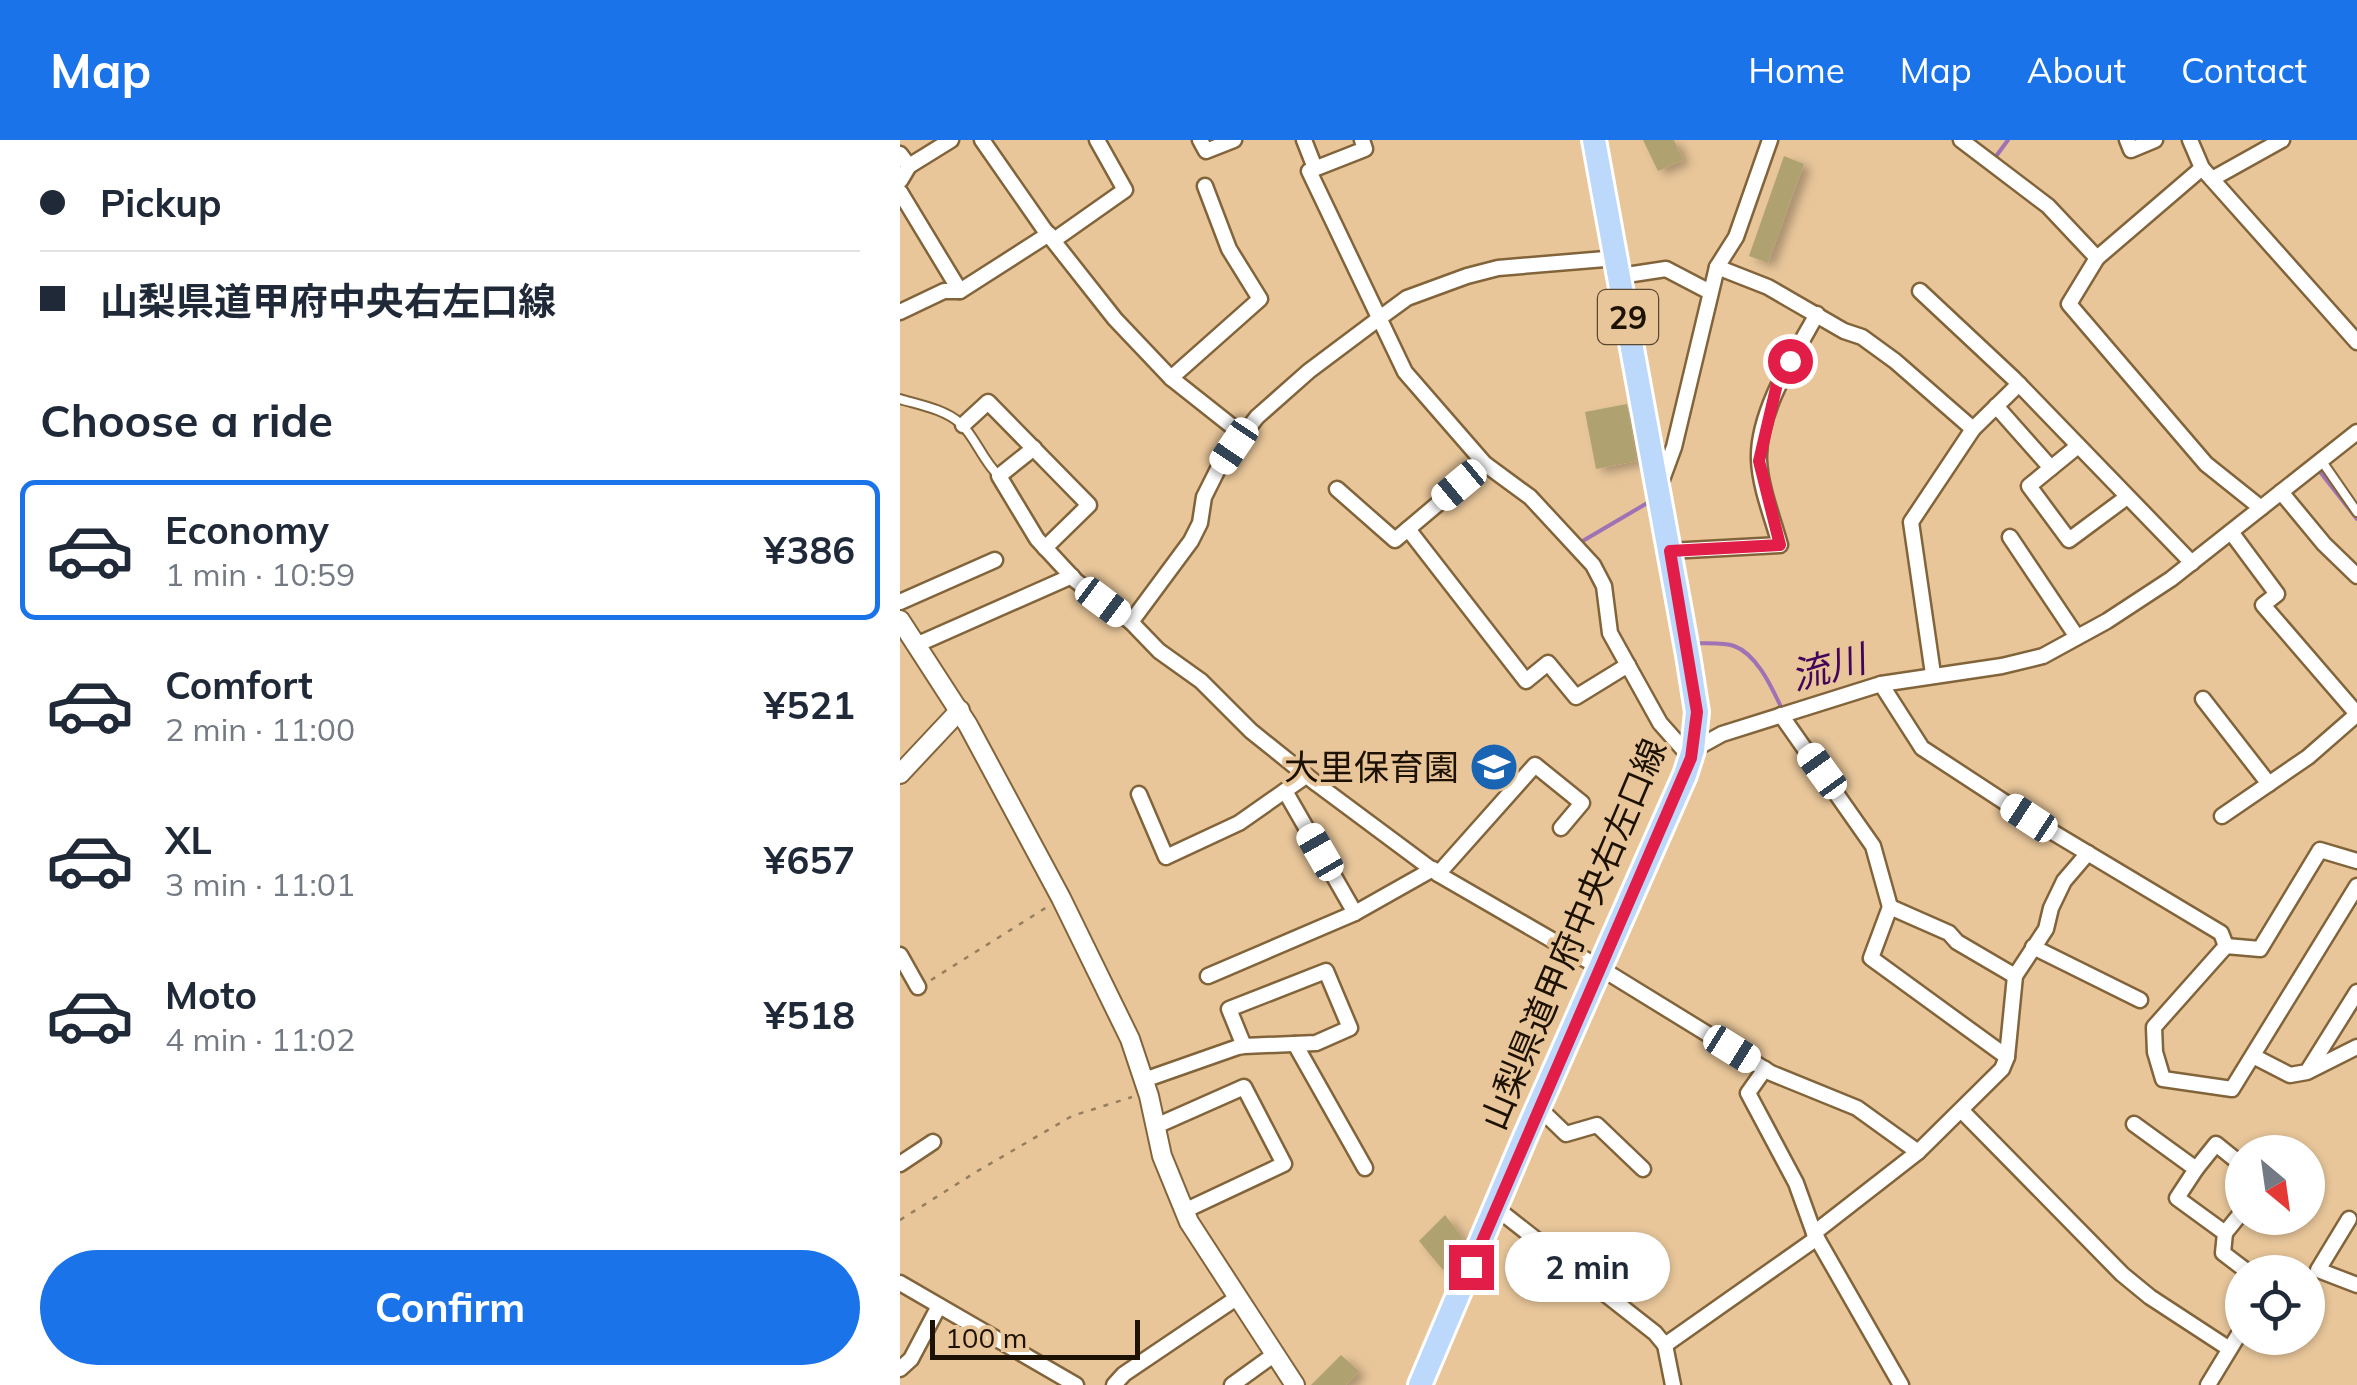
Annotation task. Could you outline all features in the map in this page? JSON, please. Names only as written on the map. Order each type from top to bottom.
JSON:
[{"type":"main road","name":"山梨県道甲府中央右左口線","points":[[1420,1385],[1692,754],[1697,712],[1676,551],[1660,499],[1594,140]]},
{"type":"street","points":[[900,181],[905,160],[950,140]]},
{"type":"street","points":[[982,140],[1115,319],[1171,378],[1243,434]]},
{"type":"street","points":[[902,306],[944,291],[960,292],[1124,190],[1097,140]]},
{"type":"street","points":[[1200,140],[1206,151],[1234,140]]},
{"type":"street","points":[[1304,140],[1316,168]]},
{"type":"street","points":[[1362,140],[1365,150],[1309,171],[1405,372],[1485,464],[1530,497],[1593,565],[1604,586],[1610,633],[1660,724],[1692,754],[1722,734],[1882,684],[2044,656],[2107,621],[2192,562],[2357,432]]},
{"type":"street","points":[[1660,499],[1717,268],[1736,237],[1770,140]]},
{"type":"street","points":[[1960,140],[2048,206],[2097,258]]},
{"type":"street","points":[[2127,140],[2132,150],[2155,140]]},
{"type":"street","points":[[2190,140],[2207,174],[2357,342]]},
{"type":"street","points":[[2260,508],[2206,464],[2069,304],[2097,258],[2207,174],[2282,140]]},
{"type":"street","points":[[1171,378],[1260,298],[1229,249],[1205,186]]},
{"type":"street","points":[[900,192],[960,292]]},
{"type":"street","points":[[1131,622],[1192,541],[1204,496],[1243,434],[1310,371],[1407,298],[1498,268],[1666,269],[1710,292]]},
{"type":"street","points":[[1717,268],[1768,287],[1844,331],[1862,337],[1895,360],[1973,429]]},
{"type":"street","points":[[1920,290],[2019,384],[2192,562]]},
{"type":"street","points":[[1676,551],[1780,545],[1759,461],[1762,439],[1777,384],[1817,314]]},
{"type":"street","points":[[1933,674],[1911,522],[1973,429],[2019,384]]},
{"type":"street","points":[[963,425],[988,402],[1089,505],[1045,548]]},
{"type":"street","points":[[1996,406],[2050,468]]},
{"type":"street","points":[[2078,446],[2029,486],[2069,540],[2127,496]]},
{"type":"street","points":[[1034,448],[999,476],[1045,548],[1072,576],[1131,622],[1158,651],[1201,681],[1251,731],[1306,776],[1436,871],[1764,1069],[1857,1108],[1918,1152]]},
{"type":"street","points":[[1337,489],[1395,540],[1485,464]]},
{"type":"street","points":[[2281,492],[2324,544],[2357,576]]},
{"type":"street","points":[[1408,529],[1526,682],[1548,663],[1576,697],[1628,665]]},
{"type":"street","points":[[2222,816],[2308,758],[2356,715],[2263,606],[2278,594],[2231,532]]},
{"type":"street","points":[[2010,537],[2077,637]]},
{"type":"street","points":[[900,602],[995,560]]},
{"type":"street","points":[[916,645],[1072,576]]},
{"type":"street","points":[[900,620],[960,710],[1061,898],[1130,1039],[1146,1086],[1162,1156],[1184,1211],[1295,1385]]},
{"type":"street","points":[[1882,684],[1922,748],[2221,933],[2226,946]]},
{"type":"street","points":[[2203,700],[2270,784]]},
{"type":"street","points":[[900,774],[960,710]]},
{"type":"street","points":[[1781,715],[1868,836],[1890,907],[1870,958],[2007,1057]]},
{"type":"street","points":[[1208,976],[1355,913],[1436,871],[1535,765],[1582,803],[1562,828]]},
{"type":"street","points":[[1139,794],[1166,857],[1239,824],[1306,776]]},
{"type":"street","points":[[1286,791],[1355,913]]},
{"type":"street","points":[[2226,946],[2260,949],[2320,850],[2357,861]]},
{"type":"street","points":[[1666,1345],[1815,1236],[1918,1152],[2002,1069],[2007,1057],[2015,976],[2046,930],[2064,881],[2088,853]]},
{"type":"street","points":[[2226,946],[2154,1027],[2163,1080],[2232,1089],[2357,886]]},
{"type":"street","points":[[1890,907],[1948,932],[1957,942],[2015,976]]},
{"type":"street","points":[[2033,947],[2140,1000]]},
{"type":"street","points":[[900,956],[918,987]]},
{"type":"street","points":[[1146,1086],[1244,1046],[1316,1042],[1350,1028],[1326,971],[1229,1009],[1244,1046]]},
{"type":"street","points":[[2307,1072],[2357,992]]},
{"type":"street","points":[[1295,1044],[1365,1168]]},
{"type":"street","points":[[2253,1056],[2300,1076],[2357,1047]]},
{"type":"street","points":[[1764,1069],[1748,1092],[1796,1184],[1815,1236],[1901,1385]]},
{"type":"street","points":[[1156,1126],[1244,1087],[1284,1164],[1184,1211]]},
{"type":"street","points":[[1538,1107],[1566,1134],[1597,1125],[1644,1168]]},
{"type":"street","points":[[1962,1112],[2122,1274],[2225,1346]]},
{"type":"street","points":[[2134,1124],[2196,1169]]},
{"type":"street","points":[[900,1164],[933,1142]]},
{"type":"street","points":[[2225,1151],[2216,1144],[2177,1198],[2225,1233]]},
{"type":"street","points":[[1496,1208],[1638,1317],[1666,1345],[1672,1385]]},
{"type":"street","points":[[2350,1219],[2318,1270],[2357,1286]]},
{"type":"street","points":[[900,1283],[1076,1385]]},
{"type":"street","points":[[1114,1385],[1124,1374],[1238,1297]]},
{"type":"street","points":[[900,1369],[910,1359],[939,1306]]},
{"type":"street","points":[[1232,1385],[1275,1354]]},
{"type":"street","points":[[2208,1385],[2225,1354]]},
{"type":"lane","points":[[900,399],[940,411],[963,425],[986,465],[999,476]]},
{"type":"lane","points":[[2321,460],[2357,512]]},
{"type":"path","points":[[918,987],[1061,898]]},
{"type":"path","points":[[900,1220],[1072,1116],[1146,1086]]},
{"type":"building","points":[[1643,140],[1674,140],[1683,160],[1658,171]]},
{"type":"building","points":[[1784,156],[1804,164],[1768,263],[1749,256]]},
{"type":"building","points":[[1627,404],[1637,461],[1596,469],[1585,412]]},
{"type":"building","points":[[1445,1215],[1463,1238],[1443,1270],[1419,1241]]},
{"type":"building","points":[[1341,1355],[1359,1371],[1346,1385],[1311,1385]]},
{"type":"waterway","points":[[1994,159],[2008,140]]},
{"type":"waterway","name":"流川","points":[[1328,195],[1365,273]]},
{"type":"waterway","name":"流川","points":[[1485,454],[1500,467]]},
{"type":"waterway","name":"流川","points":[[2317,468],[2357,519]]},
{"type":"waterway","name":"流川","points":[[1539,497],[1581,542],[1649,502]]},
{"type":"waterway","name":"流川","points":[[1695,643],[1734,646],[1750,656],[1782,709]]},
{"type":"place","name":"大里保育園","points":[[1494,767]]},
{"type":"route","points":[[1471,1267],[1691,758],[1697,712],[1670,551],[1780,545],[1759,461],[1777,384],[1790,361]]}]
